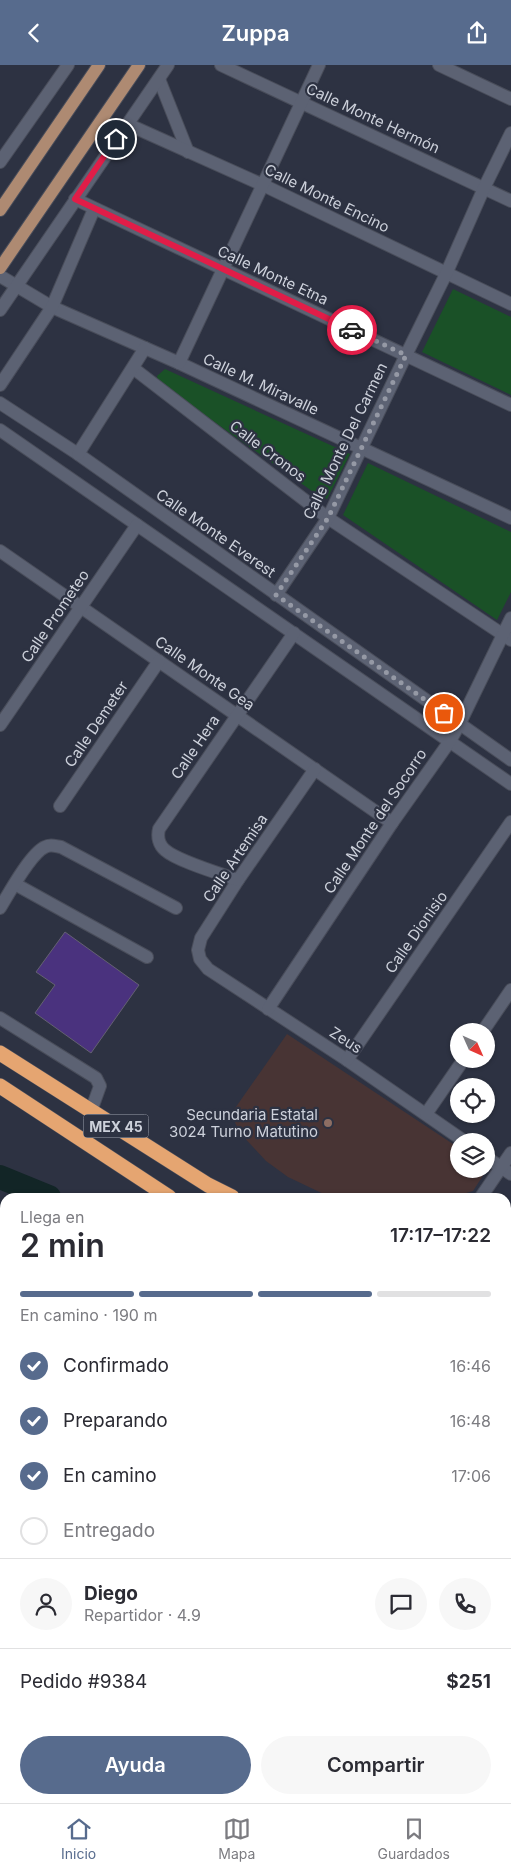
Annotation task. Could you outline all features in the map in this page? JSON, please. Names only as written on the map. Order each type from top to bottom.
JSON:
[{"type":"highway","name":"MEX 45","points":[[0,1053],[208,1185],[224,1193]]},
{"type":"highway","name":"MEX 45","points":[[0,1086],[163,1193]]},
{"type":"main road","points":[[1,210],[99,65]]},
{"type":"main road","points":[[0,268],[139,65]]},
{"type":"street","points":[[0,163],[68,65]]},
{"type":"street","points":[[0,310],[168,65]]},
{"type":"street","name":"Calle Monte Hermón","points":[[221,65],[511,201]]},
{"type":"street","points":[[179,363],[319,65]]},
{"type":"street","points":[[439,65],[511,99]]},
{"type":"street","points":[[159,79],[188,152]]},
{"type":"street","name":"Calle Monte Encino","points":[[127,124],[263,185],[511,304]]},
{"type":"street","name":"Calle Monte Del Carmen","points":[[276,595],[328,518],[446,274],[511,133]]},
{"type":"street","name":"Calle Monte Etna","points":[[75,199],[511,405]]},
{"type":"street","points":[[0,385],[52,307],[94,209]]},
{"type":"street","name":"Calle M. Miravalle","points":[[0,276],[52,307],[179,363],[511,518]]},
{"type":"street","points":[[78,454],[145,348]]},
{"type":"street","name":"Calle Cronos","points":[[132,369],[328,518],[507,637]]},
{"type":"street","name":"Calle Monte Everest","points":[[0,403],[78,454],[511,760]]},
{"type":"street","points":[[0,430],[511,784]]},
{"type":"street","name":"Calle Prometeo","points":[[0,725],[137,525]]},
{"type":"street","name":"Calle Monte Gea","points":[[0,551],[392,823]]},
{"type":"street","name":"Calle Monte del Socorro","points":[[268,1009],[392,823],[450,741],[507,637],[511,618]]},
{"type":"street","name":"Calle Hera","points":[[238,880],[173,856],[161,845],[157,834],[236,715],[294,633]]},
{"type":"street","name":"Calle Demeter","points":[[60,806],[159,661]]},
{"type":"street","name":"Calle Artemisa","points":[[208,969],[200,959],[198,950],[201,938],[238,880],[315,769]]},
{"type":"street","name":"Calle Dionisio","points":[[347,1060],[511,822]]},
{"type":"street","points":[[0,908],[33,857],[47,846],[52,845],[61,847],[176,908]]},
{"type":"street","points":[[15,885],[147,957]]},
{"type":"street","name":"Zeus","points":[[208,969],[347,1060],[453,1133]]},
{"type":"street","points":[[488,1023],[511,990]]},
{"type":"street","points":[[0,1018],[96,1078],[100,1086],[91,1111]]},
{"type":"street","points":[[426,1114],[458,1068]]},
{"type":"street","points":[[485,1193],[506,1170],[511,1153]]},
{"type":"street","points":[[495,1163],[506,1170]]},
{"type":"shaded area","name":"Secundaria Estatal 3024 Turno Matutino","points":[[287,1034],[450,1142],[450,1178],[481,1178],[473,1191],[466,1193],[322,1193],[288,1177],[266,1161],[240,1133],[231,1114]]},
{"type":"green space","points":[[453,289],[511,317],[511,395],[422,352]]},
{"type":"green space","points":[[165,369],[350,454],[327,499],[319,496],[158,382],[157,376]]},
{"type":"green space","points":[[368,463],[511,532],[511,592],[497,620],[343,515]]},
{"type":"building","points":[[65,932],[139,985],[91,1053],[35,1013],[55,985],[36,972]]},
{"type":"waterway","points":[[0,1177],[39,1193]]},
{"type":"way so far","points":[[352,330],[406,355],[328,518],[276,595],[444,713]]},
{"type":"place","name":"Secundaria Estatal 3024 Turno Matutino","points":[[328,1123]]},
{"type":"route","points":[[116,139],[75,199],[352,330]]}]
